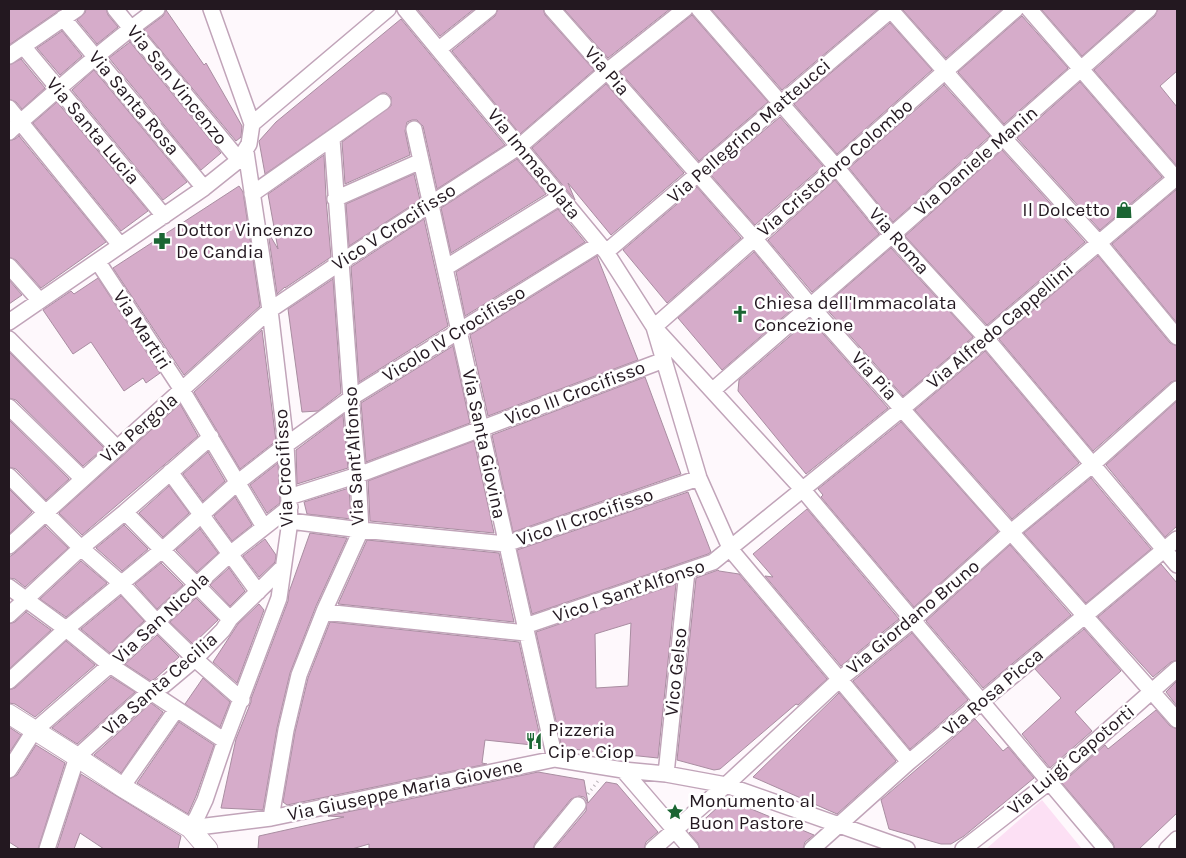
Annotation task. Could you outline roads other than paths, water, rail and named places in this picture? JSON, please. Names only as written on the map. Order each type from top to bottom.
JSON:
[{"type":"street","points":[[9,56],[76,9]]},
{"type":"street","name":"Via San Vincenzo","points":[[115,9],[242,156]]},
{"type":"street","points":[[14,127],[130,28],[157,9]]},
{"type":"street","points":[[9,322],[204,188],[242,156],[252,135],[252,124],[211,9]]},
{"type":"street","points":[[252,124],[388,9]]},
{"type":"street","name":"Via Immacolata","points":[[405,9],[603,248],[654,327],[803,490],[1106,849]]},
{"type":"street","points":[[439,49],[489,9]]},
{"type":"street","name":"Via Pia","points":[[552,9],[810,305],[1177,720]]},
{"type":"street","name":"Vico V Crocifisso","points":[[270,310],[430,203],[520,146],[685,9]]},
{"type":"street","name":"Via Roma","points":[[699,9],[781,102],[892,235],[986,338],[1177,565]]},
{"type":"street","points":[[890,9],[1099,243],[1177,337]]},
{"type":"street","name":"Via Pellegrino Matteucci","points":[[603,248],[698,175],[890,9]]},
{"type":"street","name":"Via Cristoforo Colombo","points":[[654,327],[1016,9]]},
{"type":"street","points":[[1029,9],[1177,179]]},
{"type":"street","name":"Via Daniele Manin","points":[[713,390],[1149,9]]},
{"type":"street","name":"Via Santa Rosa","points":[[63,18],[204,188]]},
{"type":"street","name":"Via Santa Lucia","points":[[23,46],[164,216]]},
{"type":"street","points":[[252,194],[383,102]]},
{"type":"street","points":[[9,108],[14,127],[120,245]]},
{"type":"street","name":"Via Santa Giovina","points":[[414,129],[555,759]]},
{"type":"street","name":"Via Sant'Alfonso","points":[[271,818],[286,730],[299,675],[360,530],[358,475],[335,199],[332,139]]},
{"type":"street","name":"Via Crocifisso","points":[[190,828],[206,800],[225,741],[279,598],[290,509],[286,444],[270,310],[252,194],[242,156]]},
{"type":"street","points":[[335,199],[421,161]]},
{"type":"street","name":"Via Alfredo Cappellini","points":[[730,550],[1177,179]]},
{"type":"street","points":[[445,268],[560,197]]},
{"type":"street","name":"Vicolo IV Crocifisso","points":[[9,682],[66,629],[162,550],[237,483],[286,444],[351,398],[460,330],[603,248]]},
{"type":"street","name":"Via Martiri","points":[[98,262],[182,390],[264,527]]},
{"type":"street","points":[[9,266],[40,301]]},
{"type":"street","name":"Via Pergola","points":[[9,545],[270,310]]},
{"type":"street","name":"Via Immacolata","points":[[654,327],[699,478],[730,550],[909,762]]},
{"type":"street","points":[[9,338],[116,448]]},
{"type":"street","name":"Vico III Crocifisso","points":[[290,509],[358,475],[664,360]]},
{"type":"street","name":"Via Giordano Bruno","points":[[653,849],[726,785],[840,679],[913,620],[1010,532],[1092,465],[1177,389]]},
{"type":"street","points":[[9,407],[82,478]]},
{"type":"street","points":[[9,614],[81,548],[211,437]]},
{"type":"street","points":[[170,472],[258,592]]},
{"type":"street","points":[[9,476],[81,548],[122,584],[195,660],[242,700]]},
{"type":"street","name":"Vico II Crocifisso","points":[[290,509],[360,530],[506,544],[699,478]]},
{"type":"street","name":"Via San Nicola","points":[[9,770],[34,731],[230,554],[290,509]]},
{"type":"street","points":[[125,512],[230,619]]},
{"type":"street","name":"Via Rosa Picca","points":[[812,849],[909,762],[1177,539]]},
{"type":"street","name":"Vico I Sant'Alfonso","points":[[324,612],[526,630],[713,562],[730,550]]},
{"type":"street","name":"Via Santa Cecilia","points":[[78,757],[150,692],[164,685],[195,660],[223,630],[230,619],[284,567]]},
{"type":"street","name":"Vico Gelso","points":[[666,774],[687,571]]},
{"type":"street","points":[[9,587],[110,664],[176,710],[225,741]]},
{"type":"street","name":"Via Luigi Capotorti","points":[[963,849],[1049,782],[1177,669]]},
{"type":"street","points":[[122,787],[176,710]]},
{"type":"street","points":[[9,714],[122,787],[190,828],[208,849]]},
{"type":"street","points":[[47,849],[78,757]]},
{"type":"street","name":"Via Giuseppe Maria Giovene","points":[[190,828],[271,818],[555,759],[623,770],[666,774],[726,785],[907,849]]},
{"type":"street","points":[[623,770],[691,849]]},
{"type":"street","points":[[542,849],[578,805]]},
{"type":"street","points":[[1167,849],[1177,839]]},
{"type":"place","name":"Il Dolcetto","points":[[1124,210]]},
{"type":"place","name":"Dottor Vincenzo De Candia","points":[[162,241]]},
{"type":"place","name":"Chiesa dell'Immacolata Concezione","points":[[740,314]]},
{"type":"place","name":"Pizzeria Cip e Ciop","points":[[534,741]]},
{"type":"place","name":"Monumento al Buon Pastore","points":[[675,812]]}]
